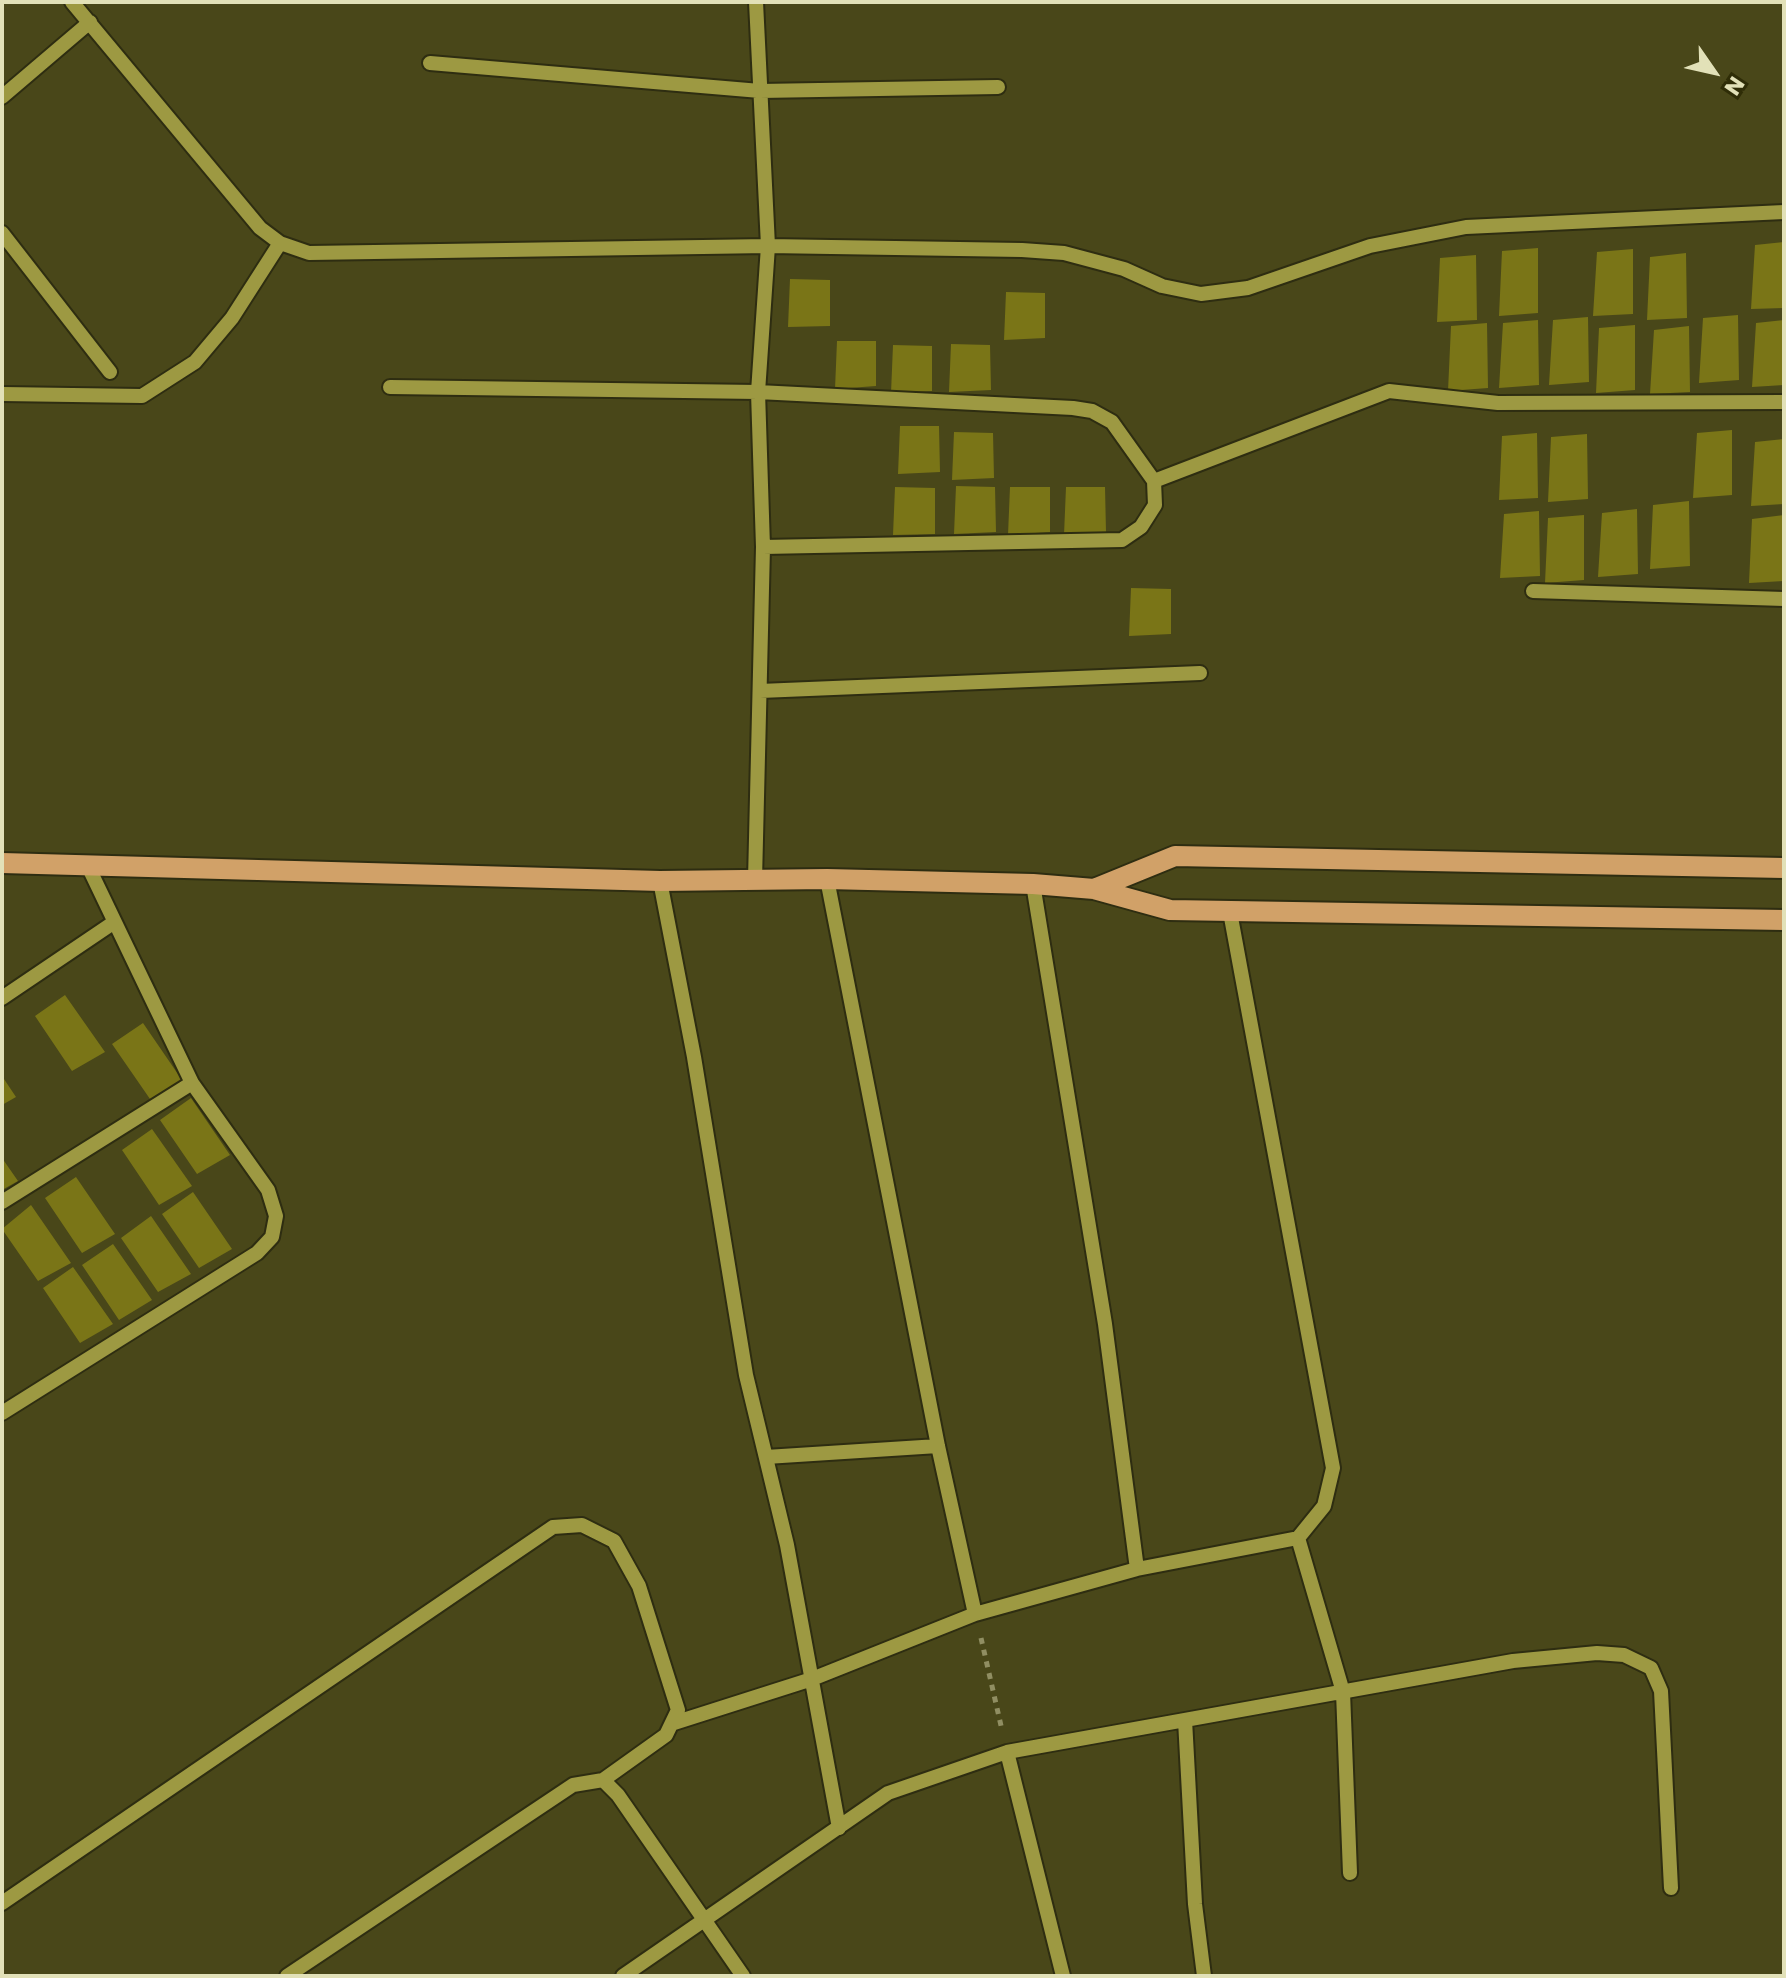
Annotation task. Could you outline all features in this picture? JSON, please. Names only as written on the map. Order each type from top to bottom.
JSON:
[{"type":"main road","points":[[1094,889],[1175,856],[1784,868]]},
{"type":"main road","points":[[2,863],[660,881],[827,879],[1033,884],[1094,889],[1170,910],[1784,920]]},
{"type":"street","points":[[72,2],[260,228],[280,243],[309,253],[342,255],[768,246],[1064,253],[1124,269],[1162,286],[1201,294],[1248,288],[1370,246],[1466,227],[1784,212]]},
{"type":"street","points":[[755,880],[763,547],[758,392],[768,246],[756,2]]},
{"type":"street","points":[[2,97],[90,22]]},
{"type":"street","points":[[430,63],[760,91],[998,87]]},
{"type":"street","points":[[2,233],[110,372]]},
{"type":"street","points":[[2,394],[142,396],[195,362],[232,318],[280,243]]},
{"type":"street","points":[[390,387],[758,392],[1092,411],[1112,422],[1154,481],[1155,505],[1141,527],[1122,540],[763,547]]},
{"type":"street","points":[[1154,481],[1389,391],[1498,403],[1784,402]]},
{"type":"street","points":[[1533,591],[1784,599]]},
{"type":"street","points":[[760,691],[1200,673]]},
{"type":"street","points":[[2,1413],[257,1253],[272,1237],[276,1216],[268,1190],[192,1083],[87,864]]},
{"type":"street","points":[[827,879],[938,1446],[975,1614]]},
{"type":"street","points":[[660,881],[694,1057],[746,1375],[787,1545],[839,1828]]},
{"type":"street","points":[[1033,884],[1105,1324],[1137,1569]]},
{"type":"street","points":[[674,1723],[812,1679],[975,1614],[1137,1569],[1298,1538],[1324,1506],[1333,1468],[1230,912]]},
{"type":"street","points":[[2,998],[113,923]]},
{"type":"street","points":[[2,1202],[192,1083]]},
{"type":"street","points":[[766,1457],[938,1446]]},
{"type":"street","points":[[2,1903],[553,1527],[582,1525],[614,1541],[639,1586],[678,1710],[666,1735],[603,1780],[573,1785],[287,1976]]},
{"type":"street","points":[[1298,1538],[1343,1692],[1350,1873]]},
{"type":"street","points":[[623,1976],[888,1793],[1007,1752],[1513,1661],[1597,1653],[1624,1655],[1651,1668],[1661,1691],[1671,1888]]},
{"type":"street","points":[[1185,1720],[1196,1918],[1204,1976]]},
{"type":"street","points":[[1007,1752],[1063,1976]]},
{"type":"street","points":[[603,1780],[618,1795],[743,1976]]},
{"type":"path","points":[[975,1614],[1007,1752]]},
{"type":"building","points":[[1784,242],[1784,308],[1751,309],[1755,245]]},
{"type":"building","points":[[1538,248],[1538,313],[1499,316],[1502,251]]},
{"type":"building","points":[[1633,249],[1633,314],[1593,316],[1597,252]]},
{"type":"building","points":[[1686,253],[1687,318],[1647,320],[1650,257]]},
{"type":"building","points":[[1476,255],[1477,320],[1437,322],[1440,258]]},
{"type":"building","points":[[790,279],[830,280],[830,326],[788,327]]},
{"type":"building","points":[[1006,292],[1045,293],[1045,338],[1004,340]]},
{"type":"building","points":[[1738,315],[1739,380],[1699,383],[1703,318]]},
{"type":"building","points":[[1588,317],[1589,382],[1549,385],[1553,320]]},
{"type":"building","points":[[1538,320],[1539,385],[1499,388],[1503,323]]},
{"type":"building","points":[[1784,320],[1784,385],[1752,387],[1756,323]]},
{"type":"building","points":[[1487,323],[1488,388],[1448,391],[1451,326]]},
{"type":"building","points":[[1635,325],[1635,390],[1596,393],[1599,328]]},
{"type":"building","points":[[1689,326],[1690,392],[1650,394],[1654,330]]},
{"type":"building","points":[[837,341],[876,341],[876,386],[835,389]]},
{"type":"building","points":[[951,344],[990,345],[991,390],[949,392]]},
{"type":"building","points":[[893,345],[932,346],[932,391],[891,393]]},
{"type":"building","points":[[900,426],[939,426],[940,472],[898,474]]},
{"type":"building","points":[[1732,430],[1732,495],[1693,498],[1697,433]]},
{"type":"building","points":[[954,432],[993,433],[994,478],[952,480]]},
{"type":"building","points":[[1537,433],[1538,498],[1499,500],[1502,436]]},
{"type":"building","points":[[1587,434],[1588,499],[1548,502],[1551,437]]},
{"type":"building","points":[[1784,439],[1784,504],[1751,506],[1755,442]]},
{"type":"building","points":[[956,486],[995,487],[996,532],[954,534]]},
{"type":"building","points":[[895,487],[935,488],[935,534],[893,535]]},
{"type":"building","points":[[1010,487],[1050,487],[1050,532],[1008,535]]},
{"type":"building","points":[[1066,487],[1105,487],[1106,532],[1064,535]]},
{"type":"building","points":[[1689,501],[1690,566],[1650,569],[1653,505]]},
{"type":"building","points":[[1637,509],[1638,574],[1598,577],[1602,513]]},
{"type":"building","points":[[1539,511],[1540,576],[1500,578],[1504,514]]},
{"type":"building","points":[[1584,515],[1584,580],[1545,583],[1548,518]]},
{"type":"building","points":[[1784,515],[1784,581],[1749,583],[1752,519]]},
{"type":"building","points":[[1131,588],[1171,589],[1171,634],[1129,636]]},
{"type":"building","points":[[65,995],[105,1052],[72,1071],[35,1016]]},
{"type":"building","points":[[143,1023],[182,1080],[150,1099],[112,1044]]},
{"type":"building","points":[[2,1076],[16,1097],[2,1105]]},
{"type":"building","points":[[191,1098],[230,1155],[197,1174],[160,1120]]},
{"type":"building","points":[[152,1129],[192,1186],[159,1205],[122,1150]]},
{"type":"building","points":[[2,1158],[18,1181],[2,1190]]},
{"type":"building","points":[[76,1177],[115,1234],[82,1253],[45,1198]]},
{"type":"building","points":[[193,1192],[232,1249],[199,1268],[162,1214]]},
{"type":"building","points":[[31,1205],[71,1263],[38,1281],[2,1229]]},
{"type":"building","points":[[151,1216],[191,1274],[158,1292],[121,1238]]},
{"type":"building","points":[[113,1244],[152,1300],[119,1320],[82,1265]]},
{"type":"building","points":[[73,1267],[113,1324],[80,1343],[43,1288]]}]
